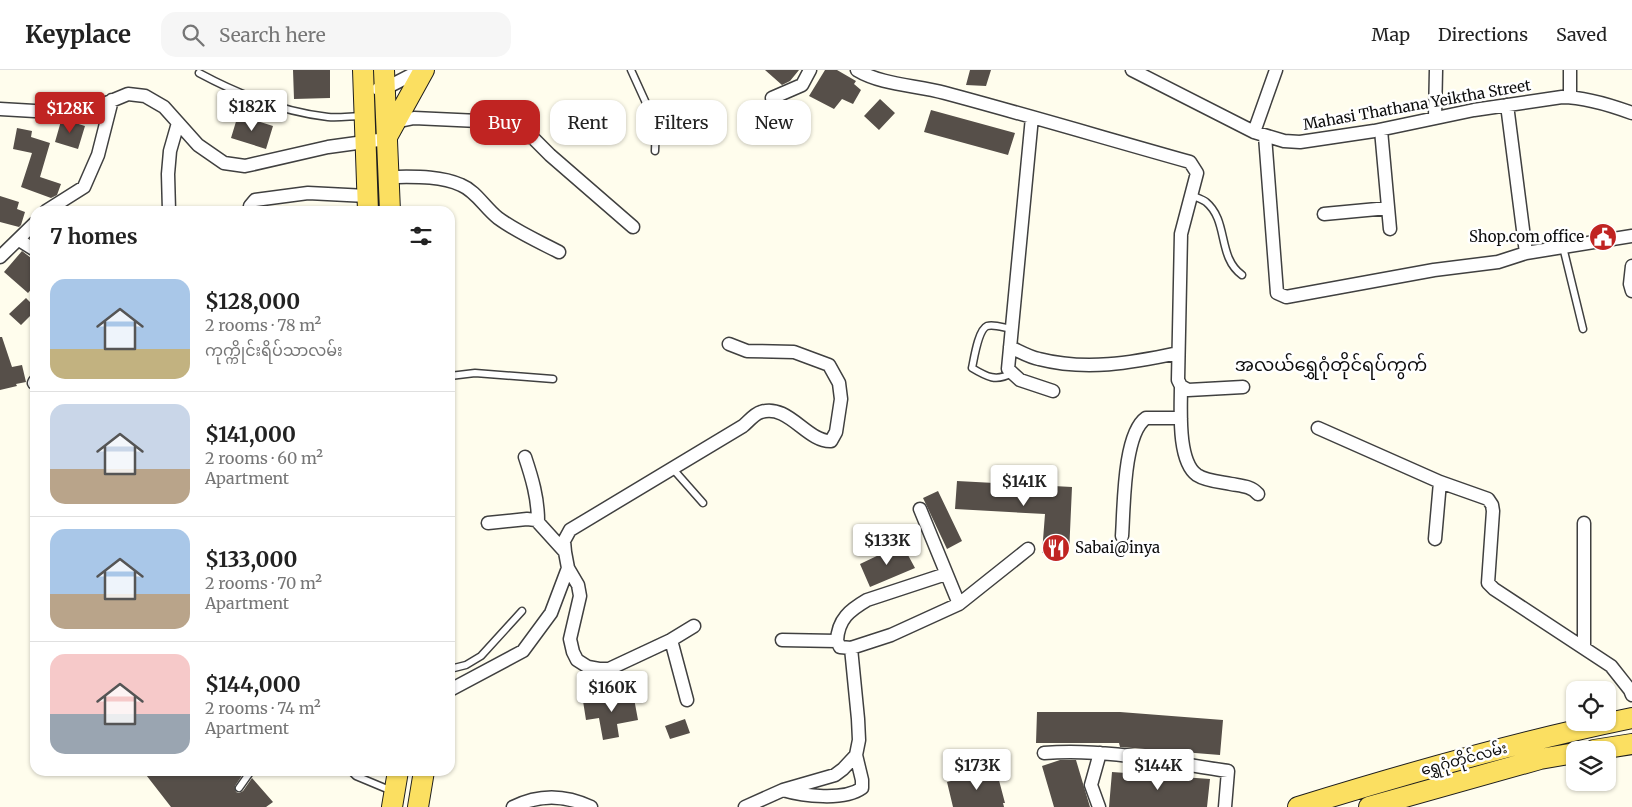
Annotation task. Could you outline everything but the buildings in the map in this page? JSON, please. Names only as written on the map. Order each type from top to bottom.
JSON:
[{"type":"main road","points":[[391,131],[418,70]]},
{"type":"main road","points":[[364,80],[367,204]]},
{"type":"main road","points":[[384,80],[391,131],[388,177],[390,206]]},
{"type":"main road","name":"ရွှေဂုံတိုင်လမ်း","points":[[1298,807],[1571,730],[1632,718]]},
{"type":"main road","points":[[1616,747],[1632,744]]},
{"type":"main road","name":"ရွှေဂုံတိုင်လမ်း","points":[[1369,807],[1540,759],[1566,755]]},
{"type":"main road","points":[[393,799],[397,776]]},
{"type":"main road","points":[[418,807],[423,776]]},
{"type":"street","points":[[364,80],[384,80],[418,70]]},
{"type":"street","points":[[772,98],[802,85],[810,70]]},
{"type":"street","points":[[857,70],[863,74],[889,82],[924,88],[1190,162],[1197,173],[1181,234],[1178,353],[1178,380],[1181,386],[1184,450],[1192,469],[1197,475],[1253,488],[1258,494]]},
{"type":"street","name":"Mahasi Thathana Yeiktha Street","points":[[1134,70],[1260,134],[1300,142],[1381,130],[1507,105],[1570,97],[1615,107],[1632,113]]},
{"type":"street","points":[[1276,70],[1260,134],[1277,293],[1286,297],[1434,270],[1498,262],[1526,254],[1632,236]]},
{"type":"street","points":[[1435,118],[1436,70]]},
{"type":"street","points":[[1570,70],[1570,97]]},
{"type":"street","points":[[0,109],[69,114],[99,106],[128,94],[145,96],[164,107],[198,145],[224,163],[245,166],[328,147],[365,142],[391,131],[414,118],[480,121],[504,127],[533,138],[633,228]]},
{"type":"street","points":[[54,206],[84,187],[98,155],[112,100]]},
{"type":"street","points":[[1507,105],[1526,254]]},
{"type":"street","points":[[1032,117],[1008,369],[1020,380],[1053,391]]},
{"type":"street","points":[[169,206],[168,174],[170,151],[178,123]]},
{"type":"street","points":[[1381,130],[1390,229]]},
{"type":"street","points":[[388,177],[416,177],[459,184],[472,190],[496,216],[512,228],[559,252]]},
{"type":"street","points":[[250,206],[255,200],[308,193],[367,204]]},
{"type":"street","points":[[1324,214],[1388,208]]},
{"type":"street","points":[[0,256],[30,228]]},
{"type":"street","points":[[19,240],[30,247]]},
{"type":"street","points":[[1632,266],[1630,284],[1632,290]]},
{"type":"street","points":[[694,626],[670,640],[609,669],[588,666],[577,660],[570,639],[580,596],[578,585],[568,568],[564,541],[570,530],[742,426],[759,412],[770,410],[778,413],[826,441],[831,441],[836,432],[841,399],[839,383],[829,365],[794,352],[747,351],[729,344]]},
{"type":"street","points":[[1010,347],[1037,359],[1073,366],[1128,363],[1178,353]]},
{"type":"street","points":[[1181,386],[1188,390],[1243,387]]},
{"type":"street","points":[[1122,536],[1126,468],[1130,449],[1138,430],[1146,418],[1181,418]]},
{"type":"street","points":[[1318,428],[1440,482],[1488,499],[1493,511],[1488,583],[1494,589],[1611,666],[1632,695]]},
{"type":"street","points":[[525,457],[538,506],[538,521],[565,552]]},
{"type":"street","points":[[1435,539],[1440,482]]},
{"type":"street","points":[[920,509],[960,604]]},
{"type":"street","points":[[488,523],[527,519],[538,521]]},
{"type":"street","points":[[1584,524],[1584,648]]},
{"type":"street","points":[[946,574],[867,600],[855,607],[845,615],[840,624],[837,640],[840,647],[851,648],[891,635],[960,604],[1028,549]]},
{"type":"street","points":[[455,687],[523,651],[551,614],[568,568]]},
{"type":"street","points":[[670,640],[687,700]]},
{"type":"street","points":[[782,640],[837,640]]},
{"type":"street","points":[[783,790],[809,796],[833,796],[858,791],[862,788],[856,755],[859,740],[851,648]]},
{"type":"street","points":[[1044,753],[1060,751],[1100,753],[1228,771],[1225,807]]},
{"type":"street","points":[[1099,807],[1092,785],[1100,753]]},
{"type":"street","points":[[746,807],[783,790],[835,775],[856,755]]},
{"type":"street","points":[[513,807],[542,797],[555,796],[591,807]]},
{"type":"lane","points":[[631,70],[656,125],[655,151]]},
{"type":"lane","points":[[199,73],[223,86],[282,108],[328,117],[364,116]]},
{"type":"lane","points":[[1191,195],[1205,201],[1212,210],[1220,223],[1226,254],[1235,270],[1242,275]]},
{"type":"lane","points":[[1563,247],[1583,329]]},
{"type":"lane","points":[[1012,329],[987,326],[976,346],[972,368],[986,377],[1004,377],[1012,372]]},
{"type":"lane","points":[[455,375],[475,373],[553,379]]},
{"type":"lane","points":[[673,468],[703,503]]},
{"type":"lane","points":[[455,667],[466,666],[482,656],[522,611]]},
{"type":"lane","points":[[239,788],[247,776]]},
{"type":"lane","points":[[356,776],[393,799]]},
{"type":"place","name":"Shop.com office","points":[[1603,237]]},
{"type":"place","name":"Sabai@inya","points":[[1056,548]]},
{"type":"district","name":"အလယ်ရွှေဂုံတိုင်ရပ်ကွက်","points":[[1331,365]]}]
